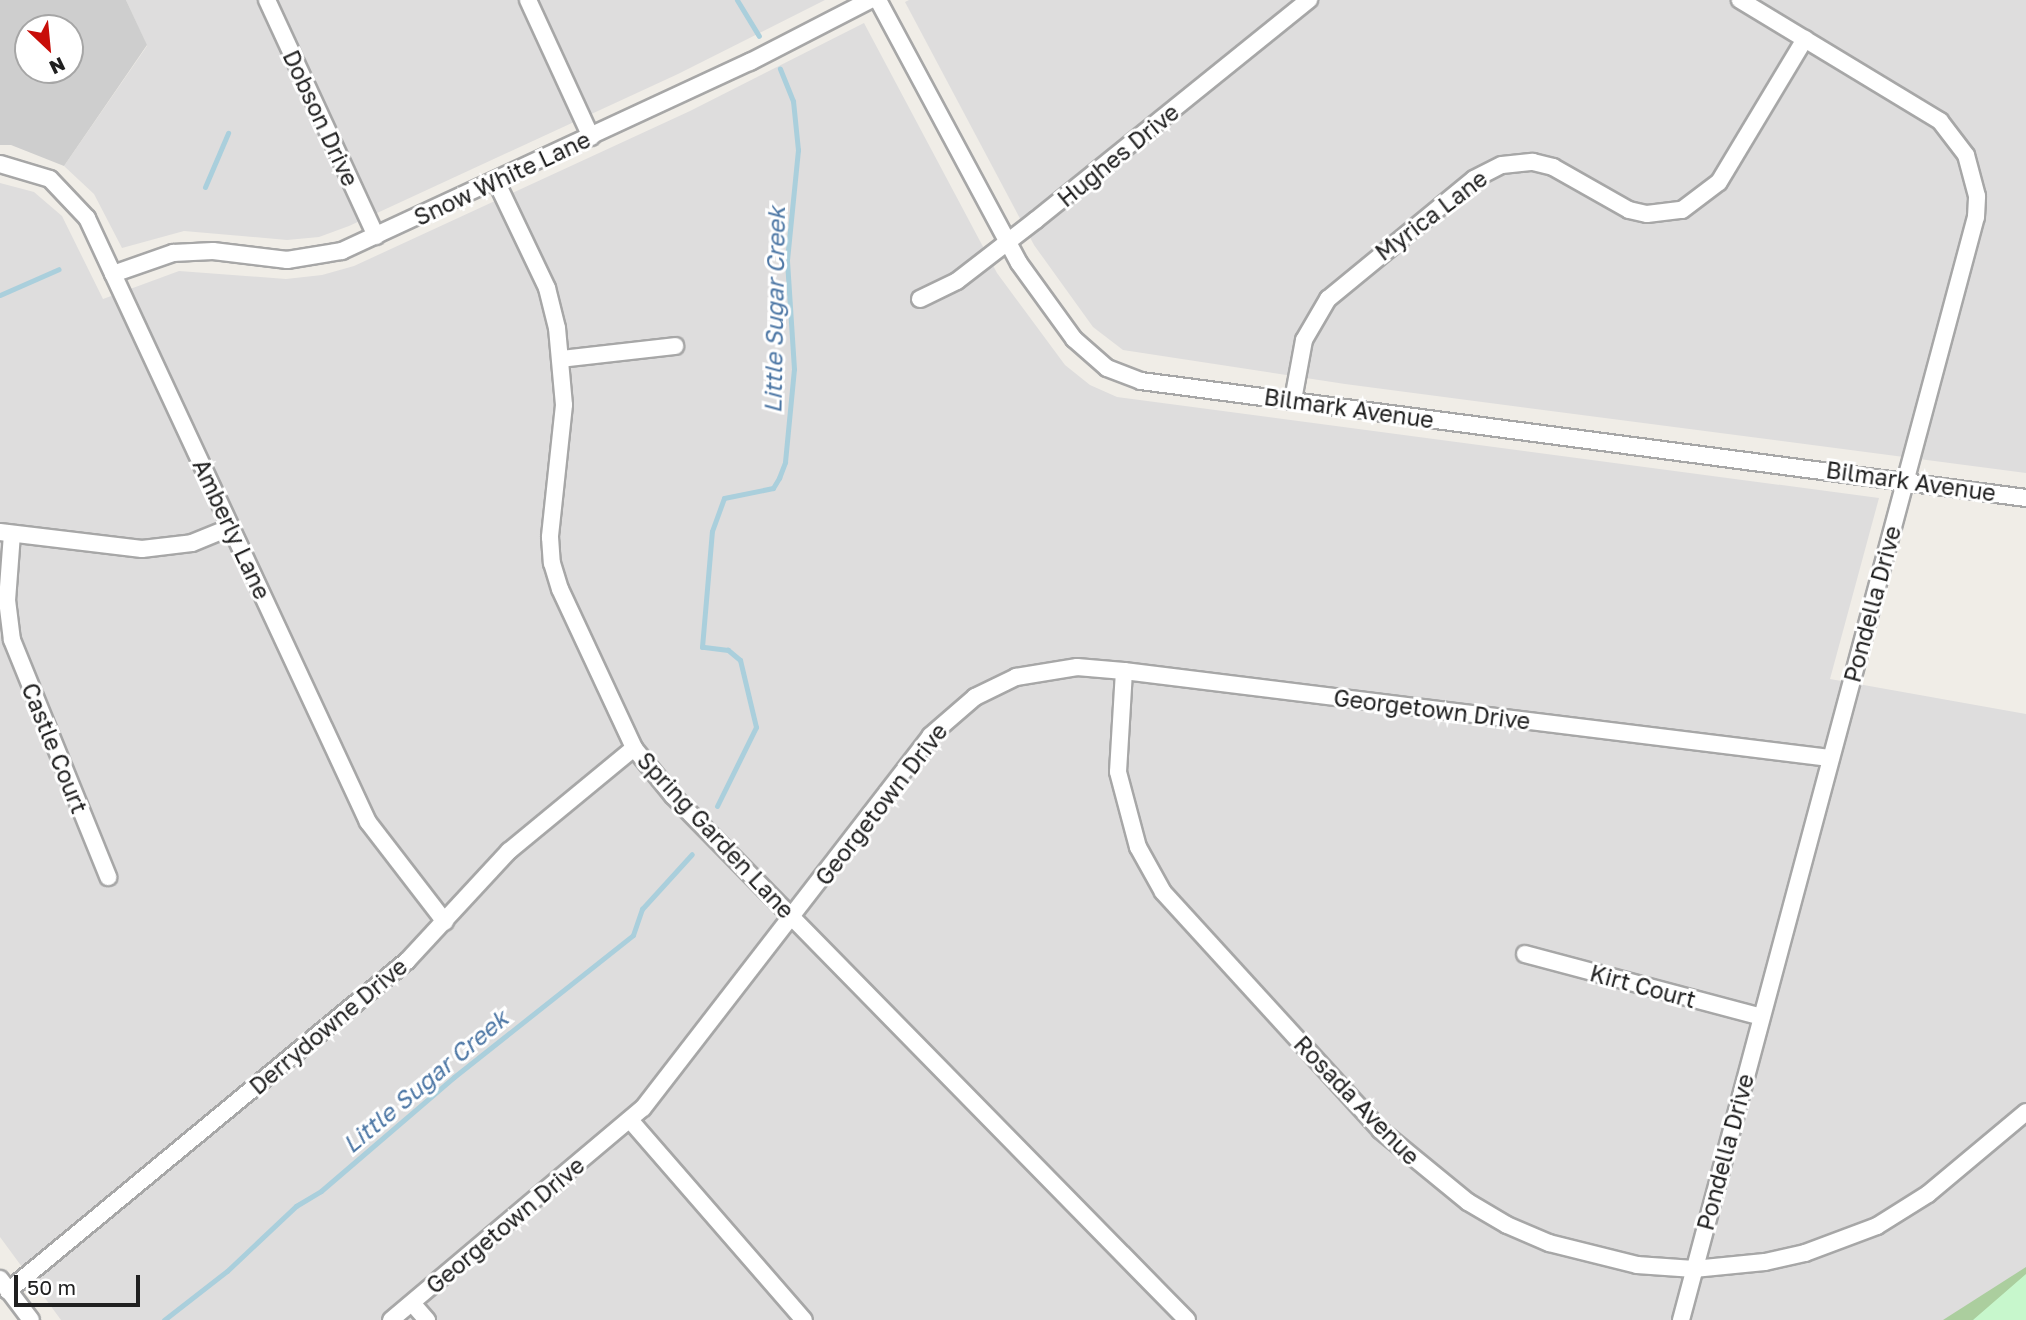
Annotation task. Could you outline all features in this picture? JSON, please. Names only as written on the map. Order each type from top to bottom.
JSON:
[{"type":"street","name":"Dobson Drive","points":[[267,0],[376,236]]},
{"type":"street","points":[[528,0],[591,137]]},
{"type":"street","name":"Snow White Lane","points":[[113,274],[160,256],[200,251],[287,260],[315,258],[376,236],[591,137],[870,0]]},
{"type":"street","name":"Bilmark Avenue","points":[[878,0],[1007,242],[1074,339],[1107,368],[1141,380],[1905,478],[2026,498]]},
{"type":"street","name":"Hughes Drive","points":[[920,299],[957,281],[1309,0]]},
{"type":"street","name":"Pondella Drive","points":[[1681,1320],[1976,217],[1974,175],[1955,137],[1940,121],[1740,0]]},
{"type":"street","name":"Myrica Lane","points":[[1293,400],[1304,340],[1328,299],[1474,179],[1502,165],[1533,162],[1553,167],[1629,210],[1647,214],[1682,210],[1719,182],[1805,39]]},
{"type":"street","name":"Amberly Lane","points":[[0,164],[30,170],[67,192],[87,218],[368,822],[445,922]]},
{"type":"street","name":"Spring Garden Lane","points":[[496,181],[547,288],[561,359],[564,405],[550,537],[552,563],[560,589],[634,748],[673,796],[1186,1320]]},
{"type":"street","points":[[561,359],[675,346]]},
{"type":"street","points":[[6,533],[142,549],[192,543],[231,527]]},
{"type":"street","name":"Castle Court","points":[[6,533],[7,600],[12,640],[108,877]]},
{"type":"street","name":"Georgetown Drive","points":[[391,1320],[630,1120],[684,1060],[951,715],[988,689],[1026,675],[1077,667],[1830,758]]},
{"type":"street","name":"Rosada Avenue","points":[[1124,671],[1118,772],[1126,815],[1144,859],[1185,919],[1380,1129],[1468,1202],[1518,1230],[1591,1256],[1694,1269],[1805,1253],[1877,1226],[1928,1194],[2026,1112]]},
{"type":"street","name":"Derrydowne Drive","points":[[4,1285],[407,961],[509,851],[634,748]]},
{"type":"street","name":"Kirt Court","points":[[1524,954],[1761,1017]]},
{"type":"street","points":[[630,1120],[804,1320]]},
{"type":"street","points":[[4,1285],[31,1320]]},
{"type":"street","points":[[412,1303],[427,1320]]},
{"type":"shaded area","points":[[0,0],[126,0],[147,45],[64,166],[11,145],[0,145]]},
{"type":"shaded area","points":[[126,0],[825,0],[678,74],[349,226],[319,237],[287,240],[184,231],[122,248],[94,194],[64,166],[147,46]]},
{"type":"shaded area","points":[[2026,0],[2026,473],[1345,384],[1123,350],[1093,327],[1034,245],[905,2]]},
{"type":"shaded area","points":[[864,23],[997,273],[1065,365],[1090,385],[1117,397],[1879,498],[1830,679],[2026,714],[2026,1274],[1973,1320],[61,1320],[0,1237],[0,183],[34,192],[62,216],[103,299],[179,271],[286,279],[322,275],[354,266],[690,111]]},
{"type":"green space","points":[[2026,1267],[2026,1320],[1943,1320]]},
{"type":"green space","points":[[2026,1274],[2026,1320],[1973,1320],[2003,1294]]},
{"type":"waterway","name":"Little Sugar Creek","points":[[737,0],[759,36]]},
{"type":"waterway","name":"Little Sugar Creek","points":[[717,806],[756,727],[740,660],[728,650],[702,647],[712,531],[724,498],[773,488],[779,478],[785,462],[794,369],[787,260],[798,150],[793,101],[780,69]]},
{"type":"waterway","points":[[205,187],[228,133]]},
{"type":"waterway","points":[[0,295],[59,269]]},
{"type":"waterway","name":"Little Sugar Creek","points":[[164,1320],[227,1271],[296,1206],[321,1191],[454,1077],[633,935],[642,909],[692,854]]}]
